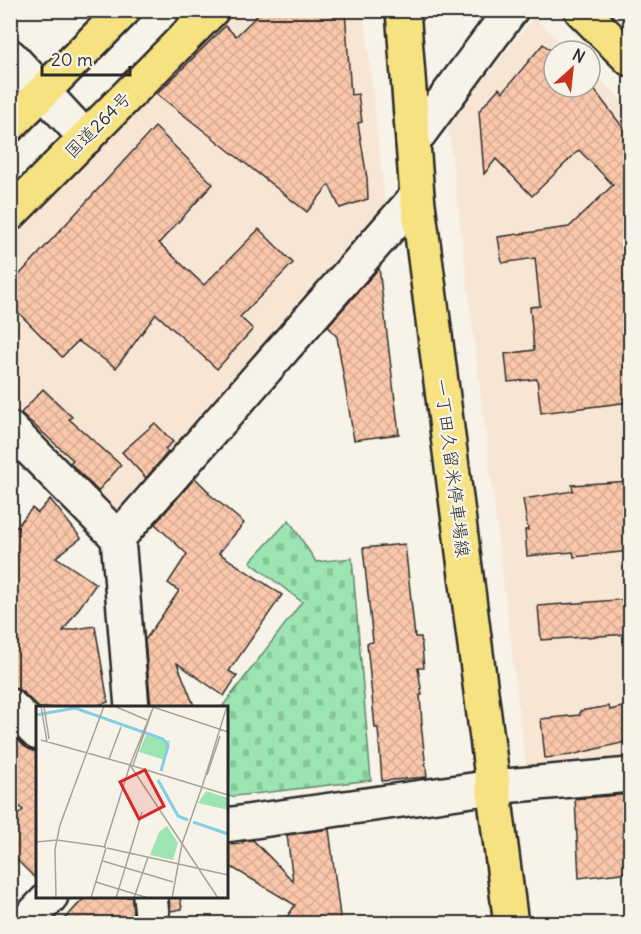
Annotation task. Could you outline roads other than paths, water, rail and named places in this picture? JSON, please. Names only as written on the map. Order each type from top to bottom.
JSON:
[{"type":"main road","points":[[10,125],[124,10]]},
{"type":"main road","name":"国道264号","points":[[10,214],[212,10]]},
{"type":"main road","name":"一丁田久留米停車場線","points":[[404,10],[417,196],[511,924]]},
{"type":"main road","points":[[580,10],[630,59]]},
{"type":"street","points":[[413,142],[512,10]]},
{"type":"street","points":[[10,56],[86,138]]},
{"type":"street","points":[[118,538],[417,196]]},
{"type":"street","points":[[10,429],[118,538],[132,706]]},
{"type":"street","points":[[10,706],[36,731]]},
{"type":"street","points":[[228,825],[493,787],[630,775]]},
{"type":"street","points":[[24,924],[50,898]]},
{"type":"street","points":[[150,898],[153,924]]}]
